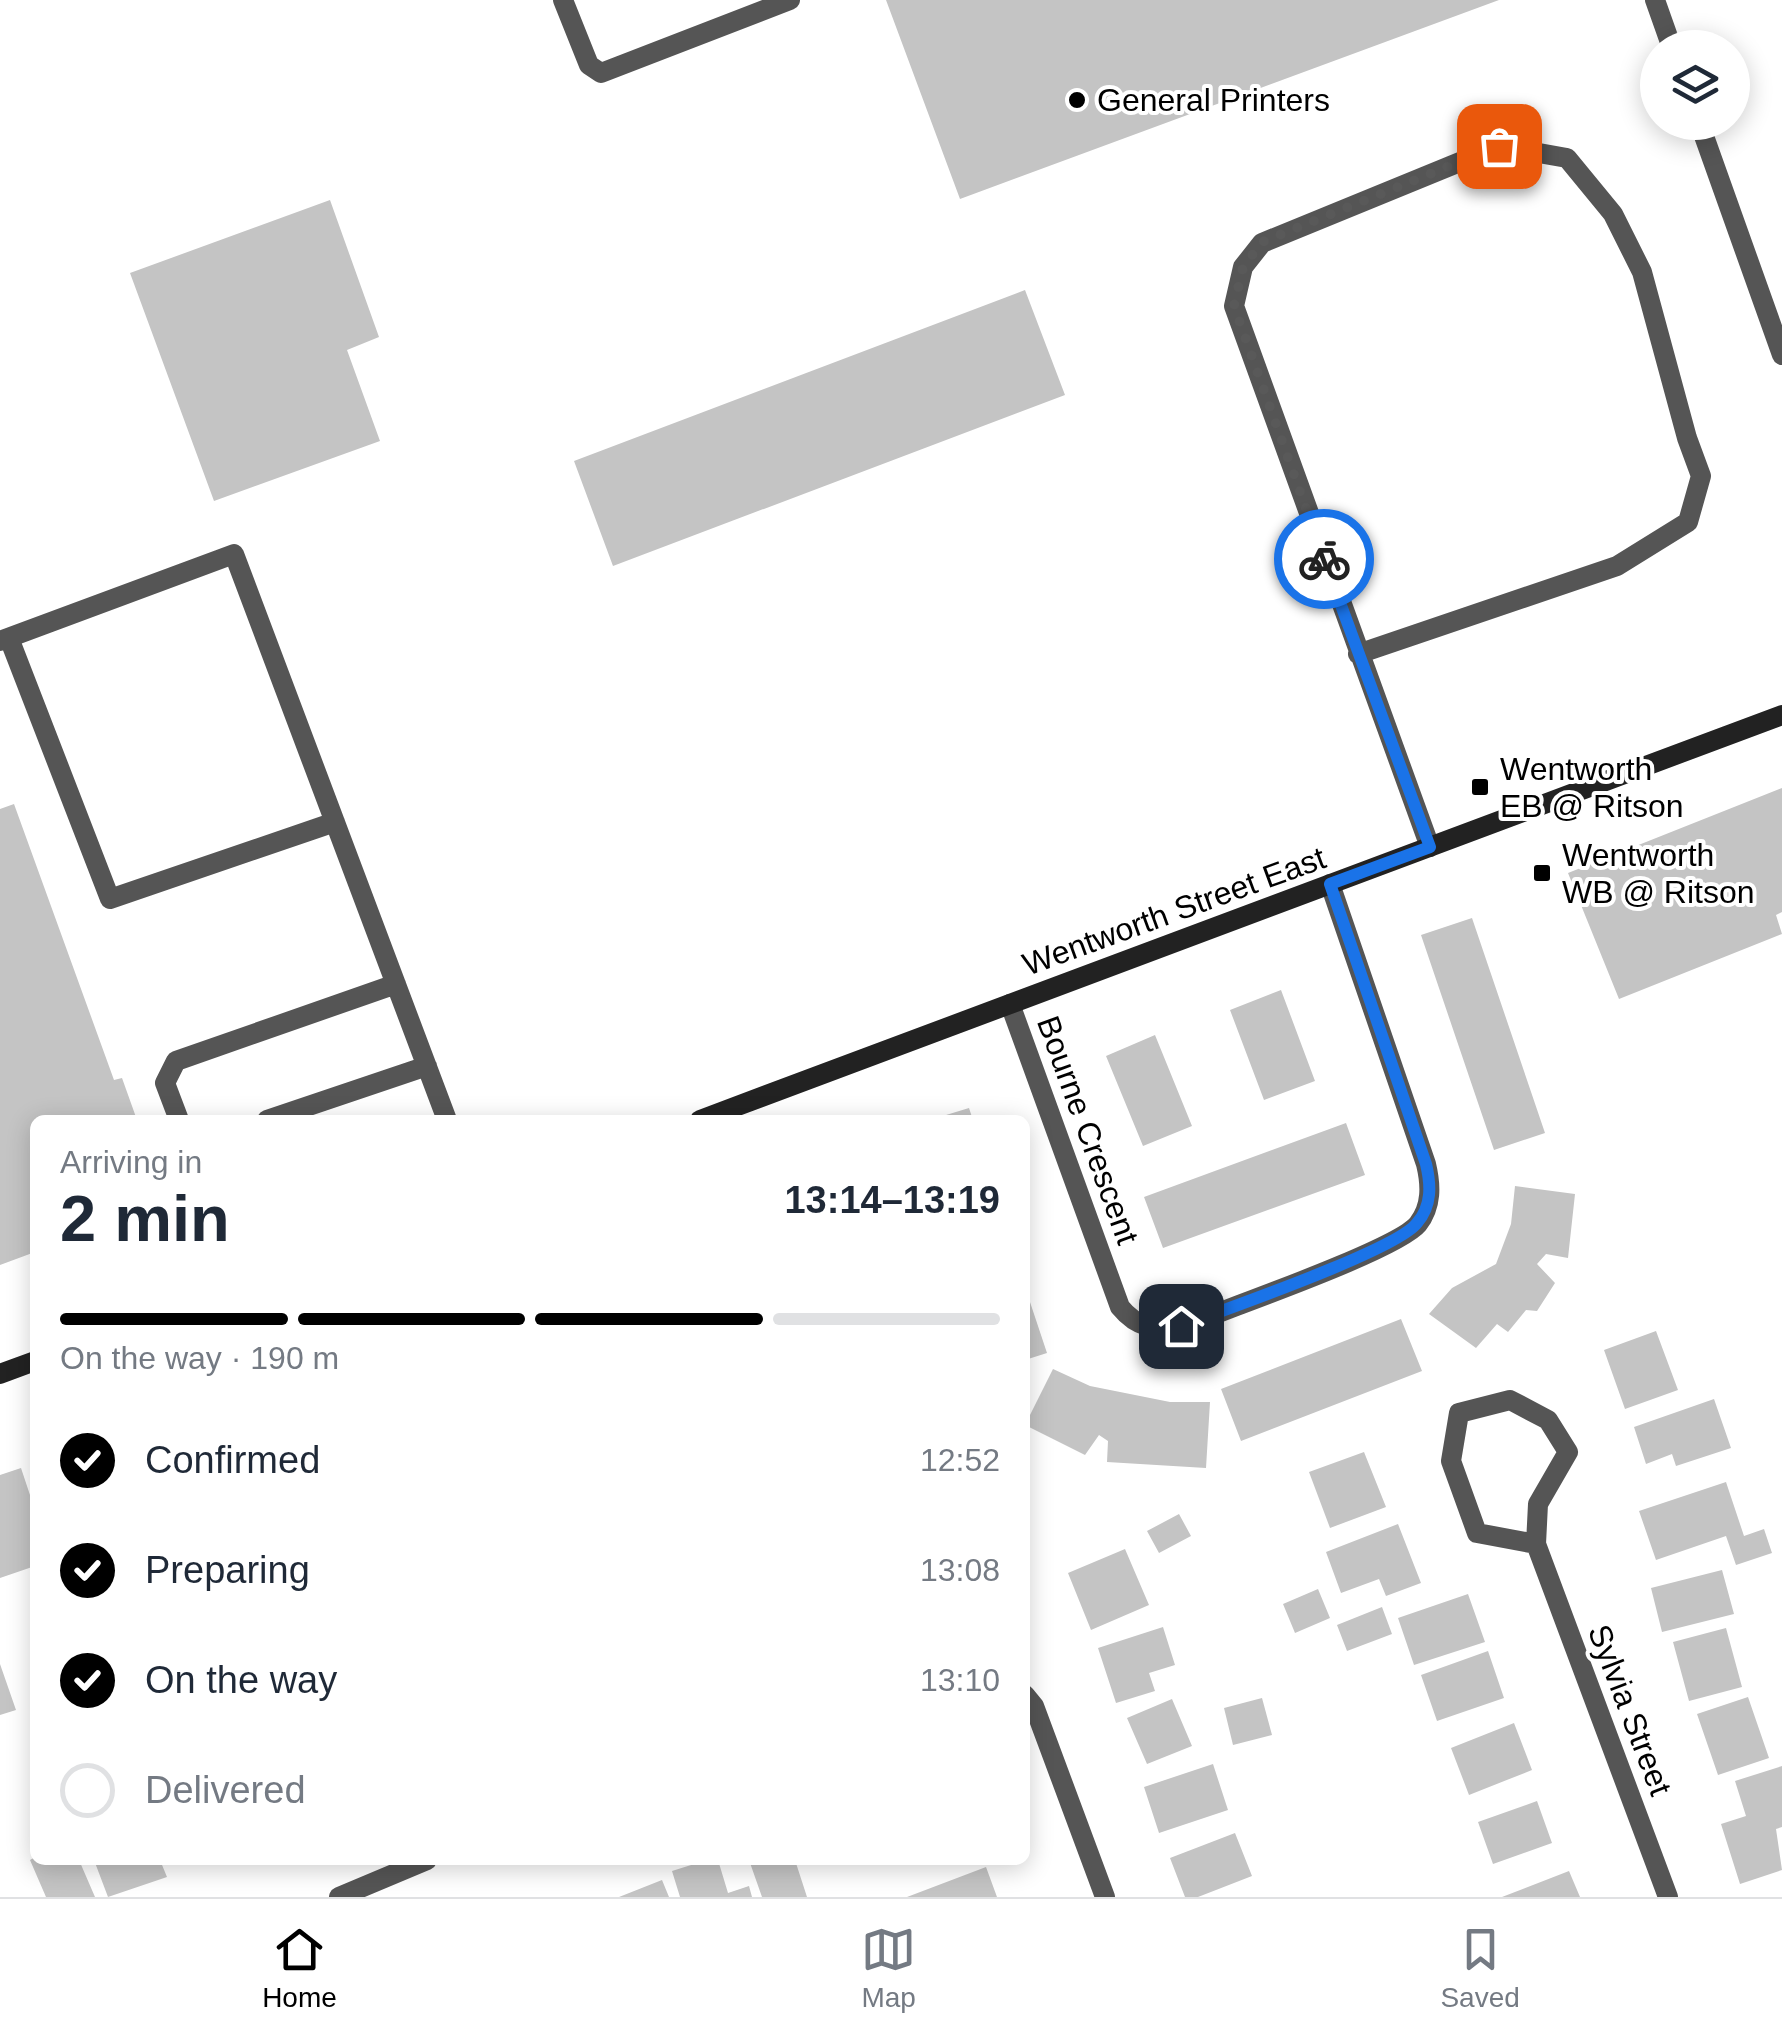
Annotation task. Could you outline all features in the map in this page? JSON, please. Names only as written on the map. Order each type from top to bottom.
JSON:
[{"type":"main road","name":"Wentworth Street East","points":[[713,1115],[1782,715]]},
{"type":"main road","points":[[0,1374],[30,1363]]},
{"type":"street","points":[[564,0],[589,65],[601,73],[790,0]]},
{"type":"street","points":[[1655,0],[1666,30]]},
{"type":"street","points":[[1705,140],[1782,355]]},
{"type":"street","points":[[1358,654],[1617,566],[1688,522],[1701,476],[1686,438],[1642,272],[1613,214],[1567,158],[1499,146],[1262,242],[1243,267],[1234,306],[1358,654],[1430,847]]},
{"type":"street","points":[[335,822],[110,899],[5,640],[234,554],[427,1066],[445,1115]]},
{"type":"street","name":"Bourne Crescent","points":[[1010,1004],[1120,1307],[1131,1322],[1153,1329],[1181,1326],[1403,1238],[1428,1204],[1430,1182],[1426,1164],[1330,884]]},
{"type":"street","points":[[176,1115],[165,1082],[176,1061],[396,984]]},
{"type":"street","points":[[282,1115],[427,1066]]},
{"type":"street","name":"Sylvia Street","points":[[1536,1544],[1477,1533],[1451,1461],[1459,1413],[1510,1400],[1548,1420],[1568,1452],[1538,1504],[1536,1544],[1668,1897]]},
{"type":"street","points":[[1030,1701],[1105,1897]]},
{"type":"street","points":[[339,1897],[415,1865]]},
{"type":"building","name":"General Printers","points":[[886,0],[1499,0],[960,199]]},
{"type":"building","points":[[330,200],[379,337],[347,350],[380,441],[214,501],[130,273]]},
{"type":"building","points":[[1025,290],[1065,395],[613,566],[574,461]]},
{"type":"building","points":[[1782,788],[1782,912],[1776,915],[1782,934],[1619,999],[1568,873]]},
{"type":"building","points":[[14,804],[114,1080],[122,1078],[135,1115],[30,1115],[30,1254],[0,1265],[0,809]]},
{"type":"building","points":[[1472,918],[1545,1133],[1494,1150],[1421,935]]},
{"type":"building","points":[[1281,990],[1315,1081],[1264,1100],[1230,1010]]},
{"type":"building","points":[[1155,1035],[1192,1126],[1143,1146],[1106,1056]]},
{"type":"building","points":[[969,1108],[971,1115],[946,1115]]},
{"type":"building","points":[[1346,1123],[1365,1175],[1163,1248],[1144,1197]]},
{"type":"building","points":[[1515,1186],[1575,1194],[1568,1258],[1546,1254],[1537,1264],[1555,1283],[1537,1311],[1526,1310],[1508,1332],[1497,1324],[1476,1348],[1429,1314],[1452,1288],[1496,1264],[1511,1224]]},
{"type":"building","points":[[1030,1302],[1047,1353],[1030,1358]]},
{"type":"building","points":[[1401,1319],[1422,1371],[1241,1441],[1221,1389]]},
{"type":"building","points":[[1656,1331],[1678,1390],[1625,1409],[1604,1350]]},
{"type":"building","points":[[1053,1369],[1090,1386],[1170,1402],[1210,1402],[1206,1468],[1107,1462],[1108,1441],[1099,1435],[1085,1455],[1030,1428],[1030,1415]]},
{"type":"building","points":[[1714,1399],[1731,1448],[1676,1466],[1672,1454],[1646,1464],[1634,1427]]},
{"type":"building","points":[[1364,1452],[1386,1507],[1330,1528],[1309,1472]]},
{"type":"building","points":[[21,1468],[30,1495],[30,1568],[0,1578],[0,1475]]},
{"type":"building","points":[[1726,1482],[1744,1536],[1764,1529],[1772,1553],[1736,1565],[1726,1536],[1656,1560],[1639,1511]]},
{"type":"building","points":[[1179,1514],[1191,1536],[1159,1553],[1147,1531]]},
{"type":"building","points":[[1398,1524],[1421,1583],[1386,1596],[1379,1579],[1341,1593],[1326,1552]]},
{"type":"building","points":[[1125,1549],[1149,1605],[1091,1630],[1068,1573]]},
{"type":"building","points":[[1722,1570],[1734,1614],[1662,1632],[1651,1588]]},
{"type":"building","points":[[1318,1589],[1330,1618],[1295,1633],[1283,1604]]},
{"type":"building","points":[[1468,1594],[1485,1642],[1414,1665],[1398,1618]]},
{"type":"building","points":[[1382,1607],[1392,1634],[1347,1651],[1337,1625]]},
{"type":"building","points":[[1163,1627],[1175,1665],[1149,1673],[1155,1691],[1116,1703],[1098,1648]]},
{"type":"building","points":[[1726,1628],[1742,1687],[1689,1701],[1673,1642]]},
{"type":"building","points":[[1488,1651],[1504,1698],[1437,1721],[1421,1675]]},
{"type":"building","points":[[0,1664],[16,1710],[0,1715]]},
{"type":"building","points":[[1748,1697],[1769,1758],[1718,1775],[1697,1714]]},
{"type":"building","points":[[1262,1698],[1272,1735],[1233,1745],[1224,1708]]},
{"type":"building","points":[[1172,1699],[1192,1746],[1147,1764],[1127,1718]]},
{"type":"building","points":[[1514,1723],[1532,1770],[1469,1795],[1451,1748]]},
{"type":"building","points":[[1213,1764],[1228,1810],[1159,1833],[1144,1787]]},
{"type":"building","points":[[1782,1766],[1782,1827],[1776,1829],[1782,1870],[1740,1884],[1721,1824],[1746,1816],[1735,1781]]},
{"type":"building","points":[[1537,1801],[1552,1843],[1493,1864],[1478,1822]]},
{"type":"building","points":[[1235,1833],[1252,1876],[1198,1897],[1185,1897],[1170,1858]]},
{"type":"building","points":[[32,1865],[81,1865],[95,1897],[46,1897]]},
{"type":"building","points":[[96,1865],[162,1865],[167,1877],[108,1897]]},
{"type":"building","points":[[691,1865],[720,1865],[728,1893],[749,1886],[752,1897],[680,1897],[672,1871]]},
{"type":"building","points":[[751,1865],[797,1865],[807,1897],[762,1897]]},
{"type":"building","points":[[986,1867],[997,1897],[907,1897]]},
{"type":"building","points":[[1569,1871],[1580,1897],[1502,1897]]},
{"type":"building","points":[[662,1880],[669,1897],[619,1897]]},
{"type":"way so far","points":[[1324,559],[1234,306],[1243,267],[1262,242],[1499,146]]},
{"type":"place","name":"General Printers","points":[[1077,100]]},
{"type":"place","name":"Wentworth EB @ Ritson","points":[[1480,787]]},
{"type":"place","name":"Wentworth WB @ Ritson","points":[[1542,873]]},
{"type":"route","points":[[1181,1326],[1403,1238],[1428,1204],[1430,1182],[1426,1164],[1330,884],[1430,847],[1324,559]]}]
